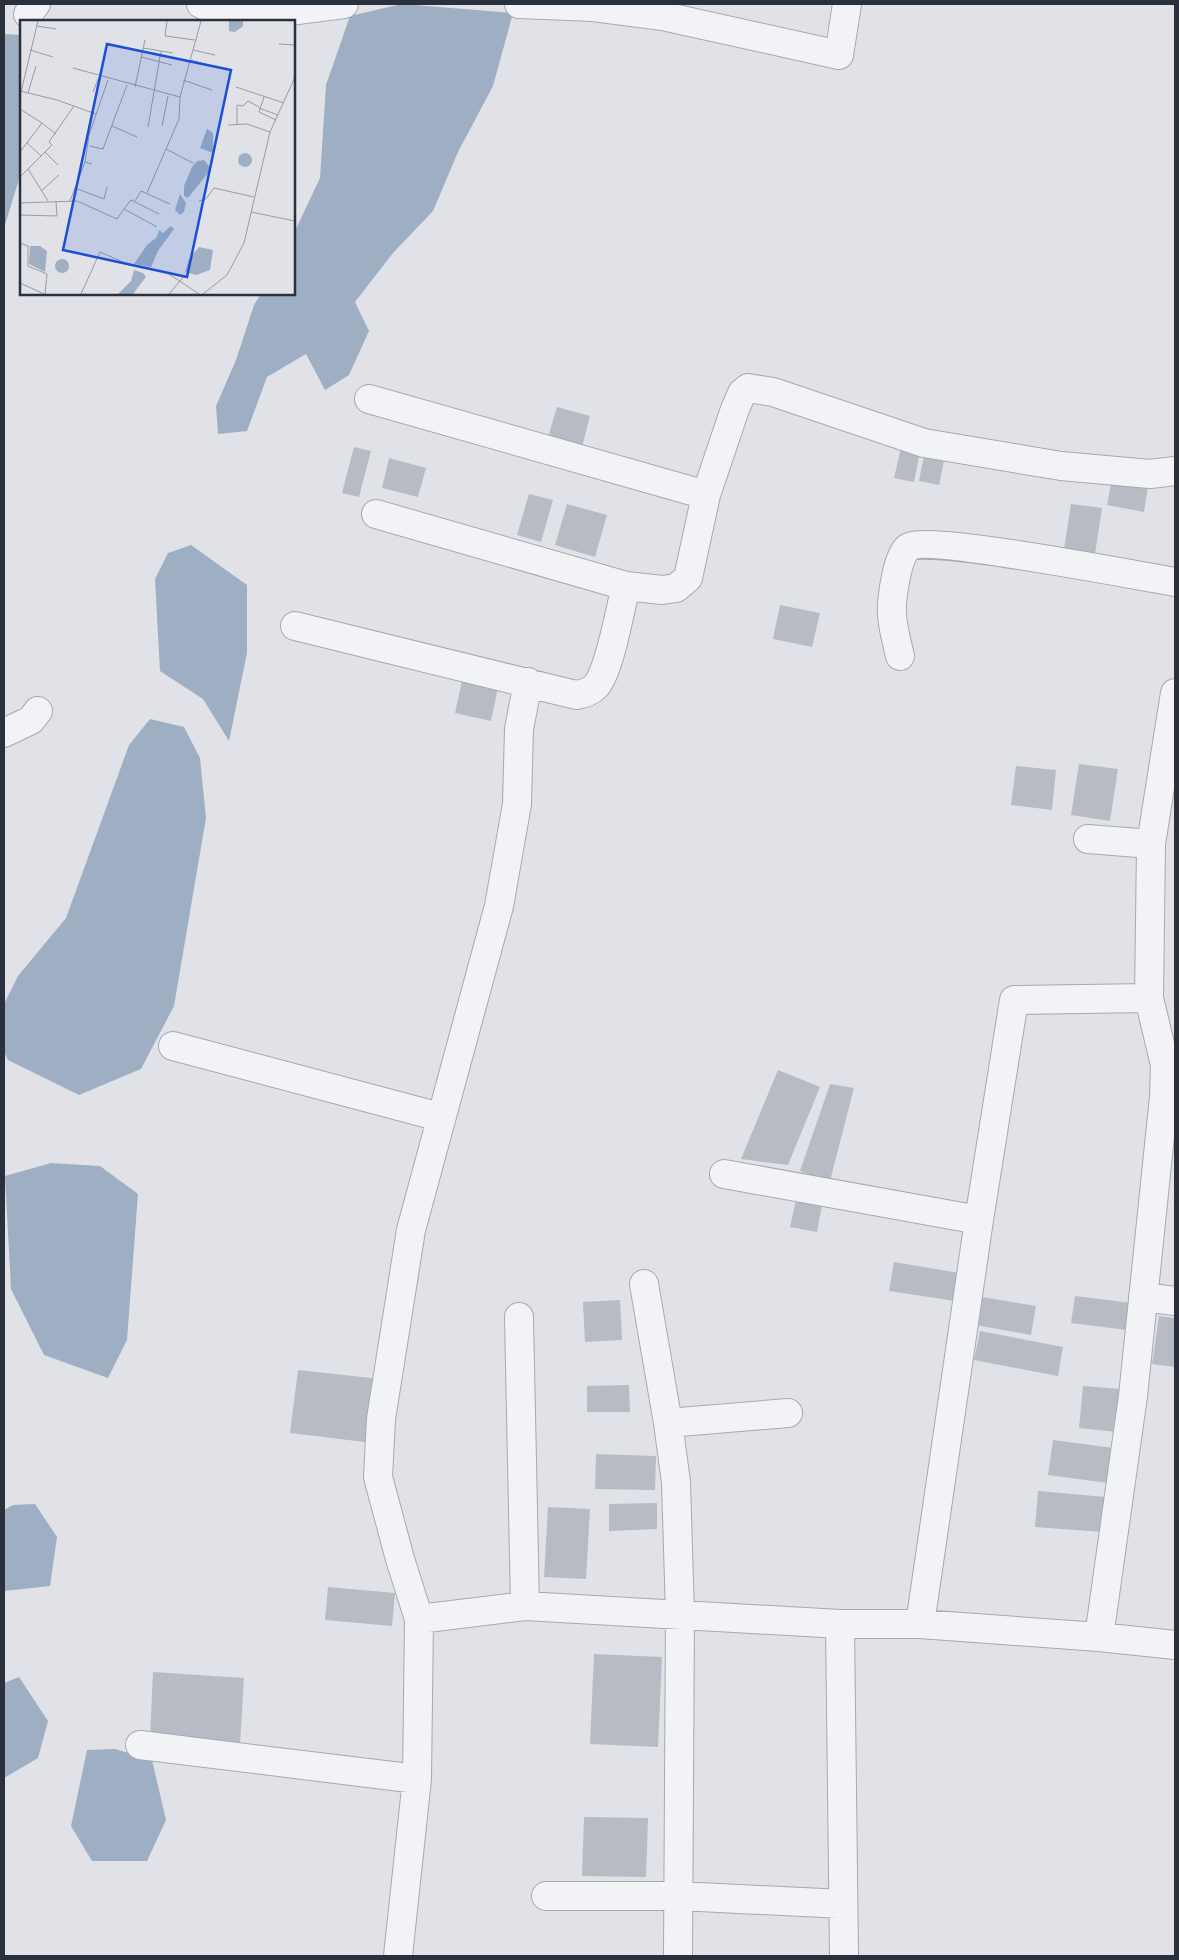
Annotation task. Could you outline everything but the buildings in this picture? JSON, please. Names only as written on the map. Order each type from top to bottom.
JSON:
[{"type":"street","points":[[201,4],[208,7],[266,14],[344,4]]},
{"type":"street","points":[[518,4],[593,7],[663,16],[839,55],[847,4]]},
{"type":"street","points":[[376,514],[626,586],[662,590],[676,588],[688,578],[706,495],[742,393],[748,388],[755,388],[924,443],[1061,466],[1150,474],[1175,471]]},
{"type":"street","points":[[369,399],[706,495]]},
{"type":"street","points":[[900,656],[895,636],[892,607],[901,557],[910,546],[918,544],[968,548],[1175,582]]},
{"type":"street","points":[[295,626],[576,695],[592,690],[598,684],[604,670],[626,586]]},
{"type":"street","points":[[398,1956],[417,1779],[419,1619],[400,1560],[378,1477],[381,1419],[411,1230],[440,1117],[499,906],[518,804],[519,729],[528,682]]},
{"type":"street","points":[[1099,1636],[1133,1396],[1164,1097],[1165,1066],[1149,998],[1150,844],[1175,692]]},
{"type":"street","points":[[4,733],[31,720],[38,711]]},
{"type":"street","points":[[1088,839],[1150,844]]},
{"type":"street","points":[[920,1624],[979,1220],[1014,1000],[1149,998]]},
{"type":"street","points":[[173,1046],[440,1117]]},
{"type":"street","points":[[724,1174],[979,1220]]},
{"type":"street","points":[[644,1284],[668,1423],[676,1482],[680,1614],[678,1956]]},
{"type":"street","points":[[1143,1297],[1175,1301]]},
{"type":"street","points":[[519,1317],[525,1606]]},
{"type":"street","points":[[668,1423],[788,1413]]},
{"type":"street","points":[[419,1619],[525,1606],[840,1624],[920,1624],[1099,1636],[1175,1645]]},
{"type":"street","points":[[840,1624],[844,1956]]},
{"type":"street","points":[[140,1745],[417,1779]]},
{"type":"street","points":[[546,1896],[679,1896],[843,1904]]},
{"type":"water","points":[[402,4],[513,13],[493,86],[458,152],[433,211],[393,253],[355,302],[369,331],[349,375],[325,390],[306,354],[267,377],[247,431],[218,434],[216,406],[236,360],[254,305],[260,295],[295,295],[295,231],[320,178],[326,85],[350,16]]},
{"type":"water","points":[[4,34],[20,35],[20,176],[4,228]]},
{"type":"water","points":[[191,545],[247,585],[247,653],[229,741],[203,699],[160,671],[155,579],[168,553]]},
{"type":"water","points":[[150,719],[184,727],[200,758],[206,818],[174,1006],[141,1069],[79,1095],[8,1060],[4,1052],[4,1004],[18,976],[66,918],[129,745]]},
{"type":"water","points":[[51,1163],[100,1166],[138,1194],[127,1340],[108,1378],[44,1355],[11,1289],[5,1176]]},
{"type":"water","points":[[35,1504],[57,1537],[50,1586],[4,1591],[4,1510],[13,1505]]},
{"type":"water","points":[[19,1677],[48,1721],[38,1758],[4,1778],[4,1683]]},
{"type":"water","points":[[115,1749],[152,1760],[166,1820],[147,1861],[92,1861],[71,1826],[87,1750]]}]
